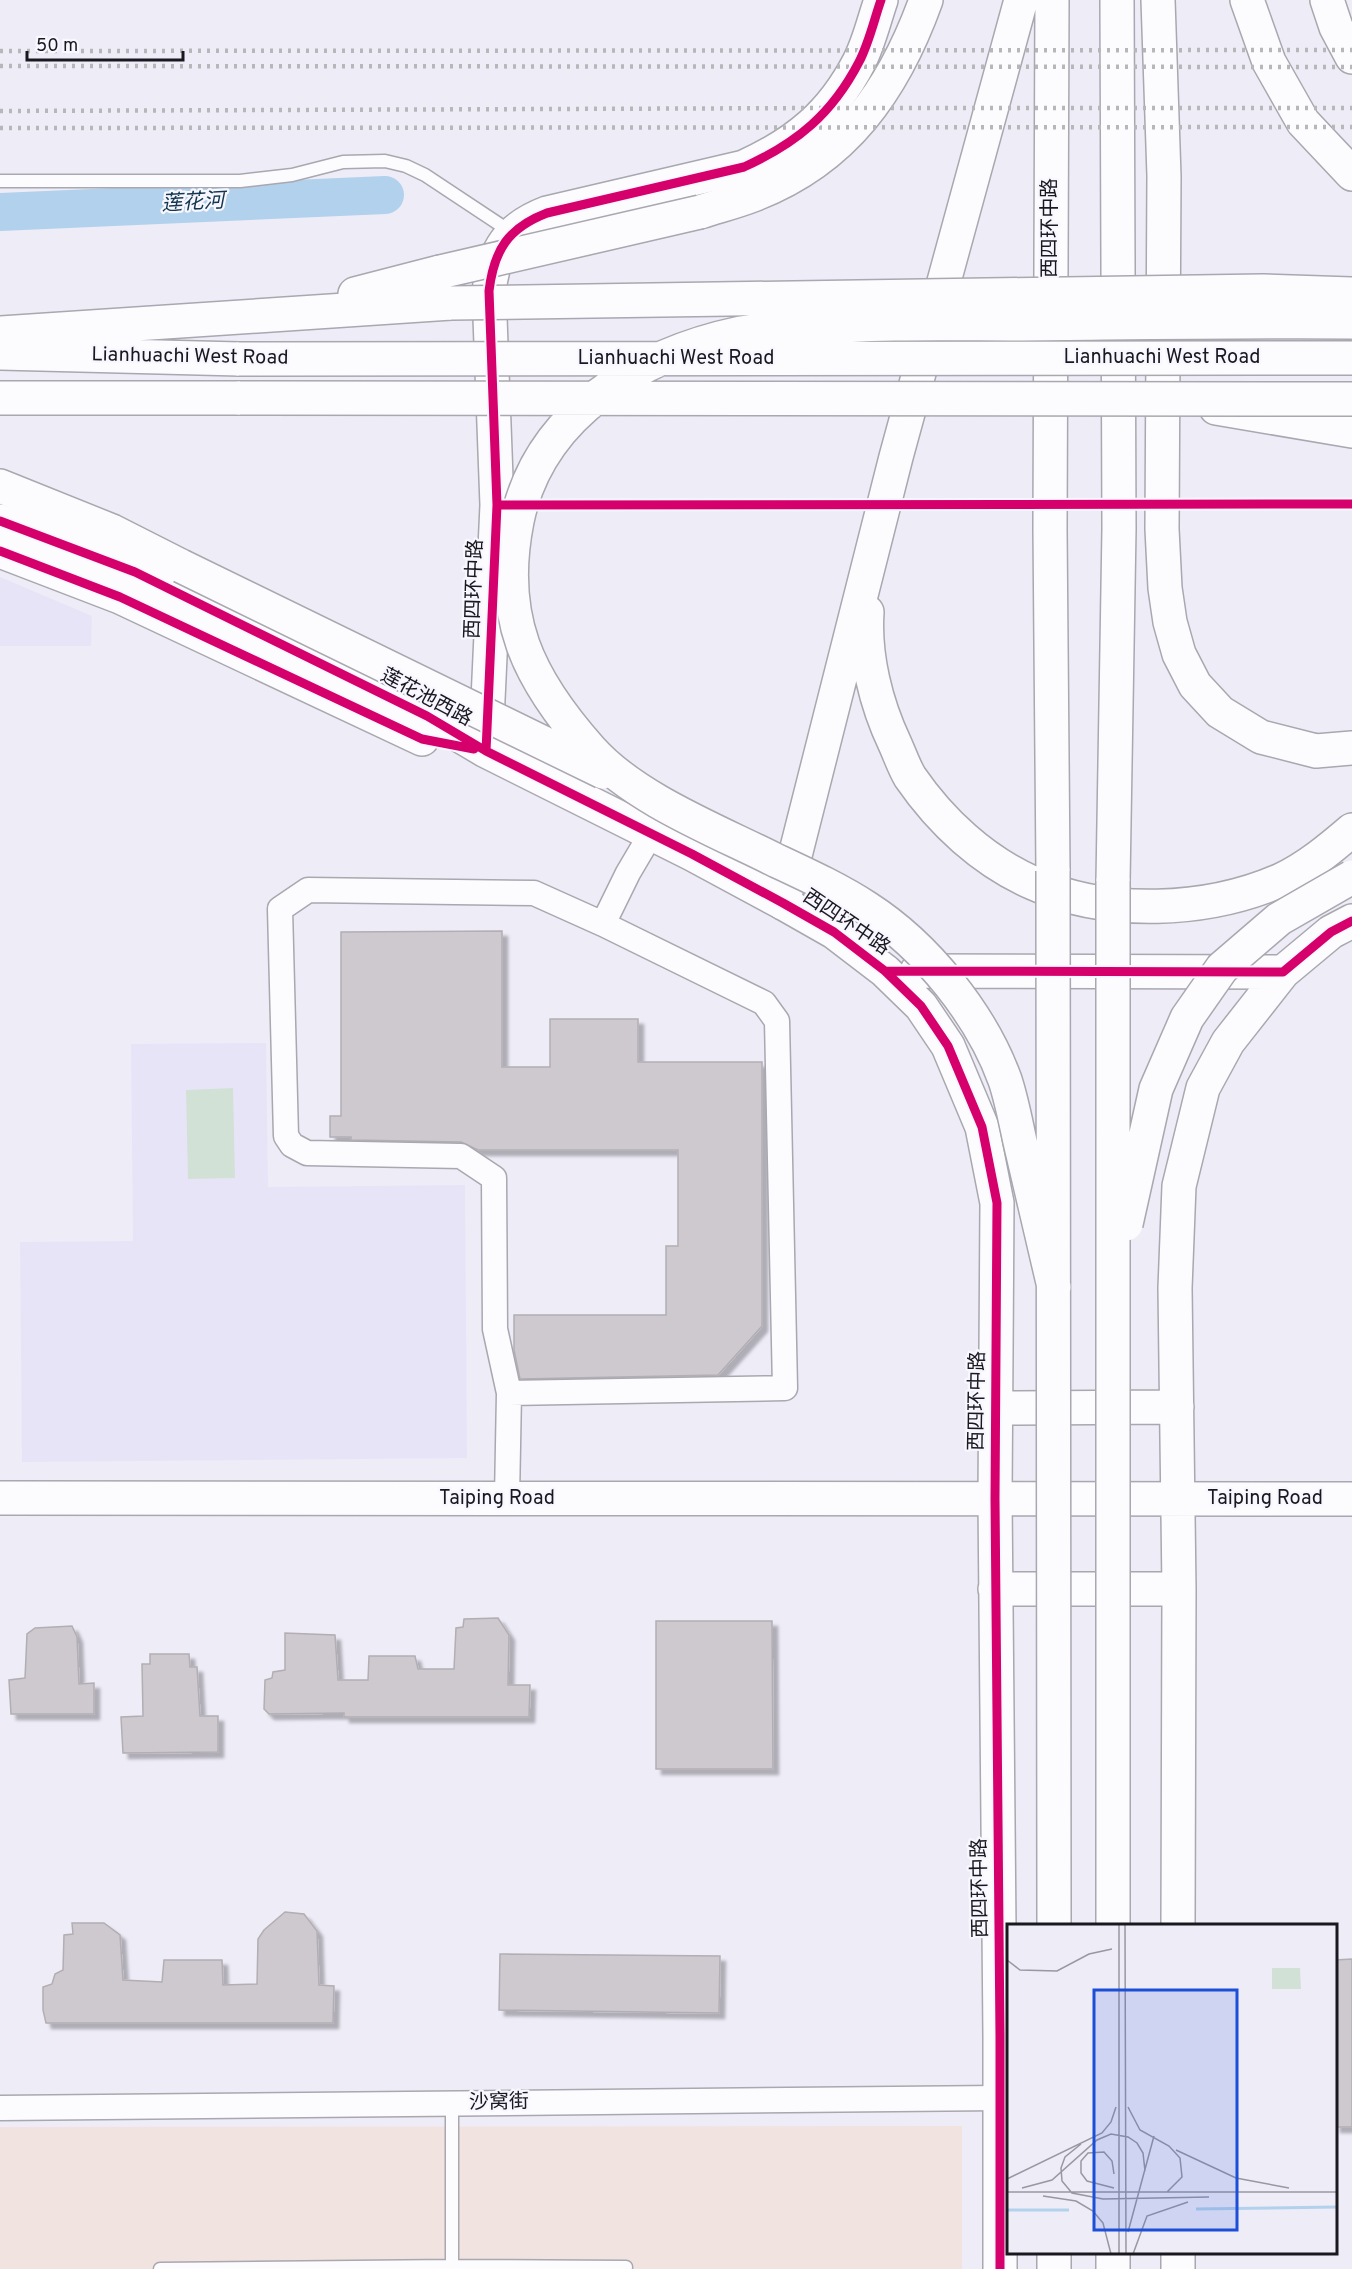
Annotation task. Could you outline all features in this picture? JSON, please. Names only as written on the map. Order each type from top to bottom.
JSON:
[{"type":"main road","name":"西四环中路","points":[[881,0],[860,60],[843,89],[822,115],[799,136],[775,153],[744,166],[547,213],[527,220],[499,249],[492,269],[489,291],[496,505],[486,751],[651,834],[834,932],[885,971],[921,1006],[948,1046],[982,1127],[997,1203],[994,1499],[1000,2036],[1000,2269]]},
{"type":"main road","points":[[279,313],[440,272],[700,212],[754,195],[806,168],[851,132],[885,90],[911,41],[926,0]]},
{"type":"main road","points":[[783,903],[897,457],[1021,0]]},
{"type":"main road","name":"西四环中路","points":[[1052,0],[1050,529],[1054,1287]]},
{"type":"main road","points":[[1113,1924],[1113,881],[1119,529],[1117,0]]},
{"type":"main road","points":[[1158,0],[1164,176],[1162,529],[1168,610],[1179,654],[1196,686],[1220,712],[1261,737],[1316,751],[1352,748]]},
{"type":"main road","points":[[1247,0],[1269,62],[1303,122],[1352,174]]},
{"type":"main road","points":[[1327,0],[1336,27],[1352,57]]},
{"type":"main road","points":[[0,333],[451,303],[1263,291],[1352,294]]},
{"type":"main road","points":[[640,790],[596,756],[564,718],[538,680],[518,634],[511,588],[512,548],[521,503],[537,465],[563,427],[595,396],[639,368],[684,348],[745,332],[839,325],[1352,322]]},
{"type":"main road","name":"Lianhuachi West Road","points":[[0,353],[239,359],[1352,358]]},
{"type":"main road","name":"Lianhuachi West Road","points":[[0,398],[1352,399]]},
{"type":"main road","points":[[1164,399],[1352,431]]},
{"type":"main road","points":[[0,486],[112,531],[640,790],[698,822],[827,885],[870,910],[913,945],[950,986],[985,1034],[1006,1083],[1054,1287],[1054,1924]]},
{"type":"main road","name":"莲花池西路","points":[[0,521],[135,572],[427,716],[486,751]]},
{"type":"main road","name":"莲花池西路","points":[[0,551],[120,597],[422,738],[486,751]]},
{"type":"main road","points":[[870,562],[866,627],[872,676],[887,727],[909,776],[944,821],[988,858],[1034,884],[1083,899],[1137,906],[1188,904],[1237,897],[1284,879],[1326,852],[1352,830]]},
{"type":"main road","points":[[1113,1284],[1156,1089],[1187,1018],[1222,968],[1279,919],[1352,877]]},
{"type":"main road","points":[[1178,1924],[1179,1499],[1175,1288],[1179,1186],[1203,1088],[1228,1042],[1282,972],[1331,932],[1352,921]]},
{"type":"main road","points":[[885,971],[1282,972]]},
{"type":"main road","points":[[996,1408],[1177,1407]]},
{"type":"main road","name":"Taiping Road","points":[[0,1498],[1352,1499]]},
{"type":"main road","points":[[995,1589],[1179,1589]]},
{"type":"street","points":[[603,924],[628,873],[651,834]]},
{"type":"street","points":[[507,1498],[509,1393],[495,1329],[494,1178],[461,1156],[307,1153],[292,1145],[286,1136],[280,909],[309,890],[534,893],[603,924],[764,1003],[777,1020],[785,1388],[509,1393]]},
{"type":"street","name":"沙窝街","points":[[0,2108],[999,2098]]},
{"type":"lane","points":[[0,181],[240,181],[292,175],[343,162],[385,161],[406,166],[425,175],[512,233]]},
{"type":"lane","points":[[452,2103],[452,2268]]},
{"type":"lane","points":[[160,2269],[626,2267]]},
{"type":"shaded area","points":[[0,577],[92,616],[91,646],[0,646]]},
{"type":"shaded area","points":[[266,1043],[268,1187],[465,1185],[467,1458],[22,1462],[20,1242],[133,1241],[131,1044]]},
{"type":"shaded area","points":[[962,2126],[962,2269],[0,2269],[0,2127]]},
{"type":"green space","points":[[233,1088],[235,1178],[188,1179],[186,1090]]},
{"type":"building","points":[[502,931],[502,1067],[550,1067],[550,1019],[638,1019],[638,1062],[762,1062],[762,1326],[718,1375],[520,1379],[514,1350],[514,1315],[666,1315],[666,1246],[678,1246],[678,1150],[478,1150],[461,1142],[351,1140],[351,1137],[330,1137],[330,1116],[341,1116],[341,932]]},
{"type":"building","points":[[498,1618],[509,1635],[508,1685],[530,1685],[529,1717],[344,1717],[344,1713],[269,1714],[264,1709],[265,1680],[272,1678],[273,1672],[285,1670],[285,1633],[335,1635],[338,1680],[368,1680],[369,1656],[415,1656],[418,1669],[454,1669],[456,1628],[463,1627],[464,1619]]},
{"type":"building","points":[[656,1621],[772,1621],[773,1769],[656,1769]]},
{"type":"building","points":[[72,1626],[77,1637],[79,1684],[94,1683],[94,1714],[11,1714],[9,1680],[25,1678],[27,1634],[35,1628]]},
{"type":"building","points":[[150,1654],[189,1654],[190,1667],[197,1667],[200,1716],[218,1716],[218,1752],[123,1753],[121,1717],[143,1716],[142,1664],[150,1664]]},
{"type":"building","points":[[285,1912],[304,1914],[317,1931],[319,1985],[334,1986],[333,2023],[46,2023],[43,2010],[43,1987],[52,1984],[55,1974],[63,1970],[64,1935],[73,1934],[72,1923],[104,1923],[120,1935],[123,1980],[162,1982],[164,1960],[222,1960],[223,1985],[257,1984],[258,1939],[264,1930]]},
{"type":"building","points":[[500,1954],[720,1956],[719,2013],[499,2010]]},
{"type":"building","points":[[1352,1959],[1352,2127],[1337,2127],[1337,1960]]},
{"type":"waterway","name":"莲花河","points":[[0,212],[385,195]]},
{"type":"railway","points":[[0,51],[1352,50]]},
{"type":"railway","points":[[0,66],[1352,67]]},
{"type":"railway","points":[[0,111],[1352,108]]},
{"type":"railway","points":[[0,128],[1352,127]]},
{"type":"cycle path","points":[[486,751],[497,505],[489,291],[499,252],[513,233],[547,213],[744,167],[781,148],[811,125],[837,97],[866,47],[881,0]]},
{"type":"cycle path","points":[[497,505],[1352,504]]},
{"type":"cycle path","points":[[0,521],[135,572],[427,716],[486,751],[692,854],[783,903],[834,932],[885,971],[921,1006],[948,1046],[982,1127],[997,1203],[995,1499],[1000,2269]]},
{"type":"cycle path","points":[[0,551],[120,597],[422,739],[474,749]]},
{"type":"cycle path","points":[[885,971],[1283,972],[1331,932],[1352,921]]}]
